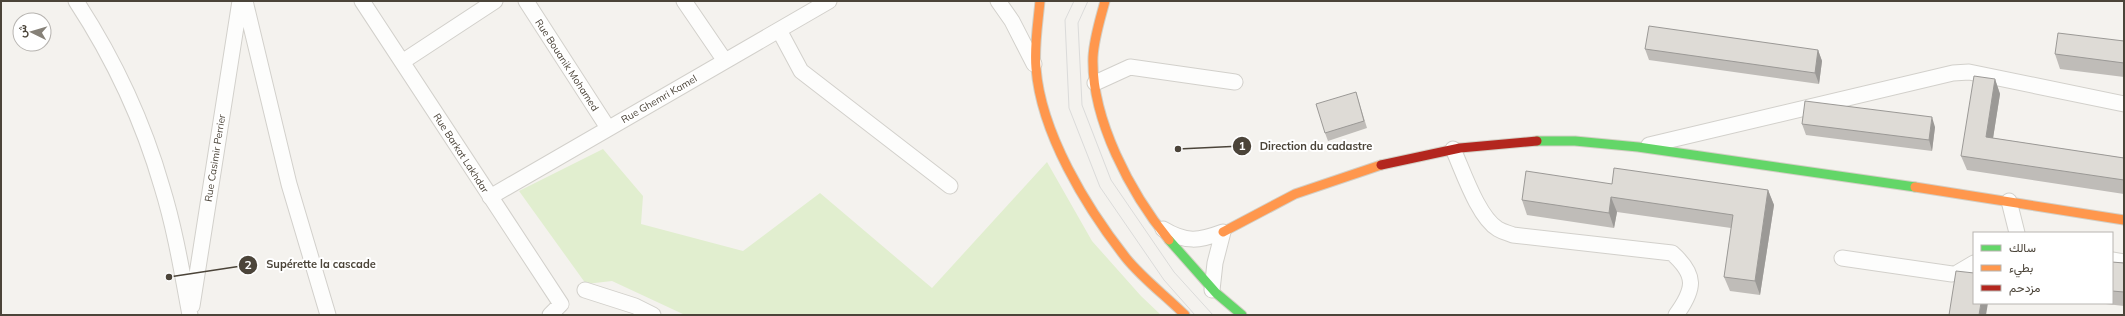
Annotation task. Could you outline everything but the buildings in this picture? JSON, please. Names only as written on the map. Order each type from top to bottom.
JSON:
[{"type":"street","points":[[76,1],[108,52],[135,111],[151,152],[172,222],[191,315]]},
{"type":"street","name":"Rue Casimir Perrier","points":[[191,315],[240,1]]},
{"type":"street","points":[[245,1],[289,184],[328,315]]},
{"type":"street","name":"Rue Barkat Lakhdar","points":[[362,1],[561,304],[550,315]]},
{"type":"street","points":[[402,62],[495,1]]},
{"type":"street","name":"Rue Bouanik Mohamed","points":[[526,1],[608,128]]},
{"type":"street","points":[[684,1],[725,61]]},
{"type":"street","name":"Rue Ghemri Kamel","points":[[490,197],[829,1]]},
{"type":"street","points":[[998,1],[1012,22],[1036,68]]},
{"type":"street","points":[[1040,1],[1036,42],[1036,68],[1043,107],[1063,158],[1094,214],[1127,259],[1185,315]]},
{"type":"street","points":[[1105,1],[1093,59],[1099,107],[1116,152],[1145,205],[1180,255],[1212,290],[1242,315]]},
{"type":"street","points":[[779,30],[801,71],[950,186]]},
{"type":"street","points":[[1095,83],[1130,68],[1235,82]]},
{"type":"street","points":[[1637,148],[1953,74],[1969,72],[2124,104]]},
{"type":"street","points":[[1161,228],[1176,237],[1197,240],[1223,232],[1305,190],[1400,160],[1453,149],[1513,142],[1559,141],[1637,148],[2009,201],[2124,220]]},
{"type":"street","points":[[1453,149],[1481,209],[1498,229],[1513,235],[1672,253],[1683,263],[1691,276],[1690,292],[1676,315]]},
{"type":"street","points":[[2009,201],[2018,232]]},
{"type":"street","points":[[1212,290],[1215,263],[1223,232]]},
{"type":"street","points":[[1842,258],[1952,274],[1957,273],[1973,264]]},
{"type":"street","points":[[2113,260],[2124,262]]},
{"type":"street","points":[[585,290],[635,306],[653,315]]},
{"type":"green space","points":[[603,149],[643,196],[641,224],[743,251],[820,193],[932,288],[1047,162],[1092,241],[1141,296],[1161,315],[685,315],[612,281],[586,284],[519,191]]},
{"type":"tram line","points":[[1074,1],[1065,20],[1069,108],[1100,187],[1164,280],[1195,315]]},
{"type":"tram line","points":[[1088,1],[1078,23],[1082,105],[1111,180],[1174,272],[1213,315]]},
{"type":"traffic: fast","points":[[1537,141],[1575,141],[1638,147],[1915,187]]},
{"type":"traffic: fast","points":[[1169,240],[1216,293],[1242,315]]},
{"type":"traffic: slow","points":[[1040,1],[1036,43],[1036,68],[1040,93],[1056,143],[1081,193],[1111,238],[1126,258],[1140,273],[1185,315]]},
{"type":"traffic: slow","points":[[1105,1],[1096,36],[1093,57],[1094,81],[1099,105],[1106,130],[1128,178],[1141,201],[1169,240]]},
{"type":"traffic: slow","points":[[1223,232],[1295,194],[1381,165]]},
{"type":"traffic: slow","points":[[1915,187],[2124,220]]},
{"type":"traffic: jam","points":[[1381,165],[1460,148],[1537,141]]},
{"type":"place","name":"Direction du cadastre","points":[[1178,149]]},
{"type":"place","name":"Supérette la cascade","points":[[169,277]]}]
